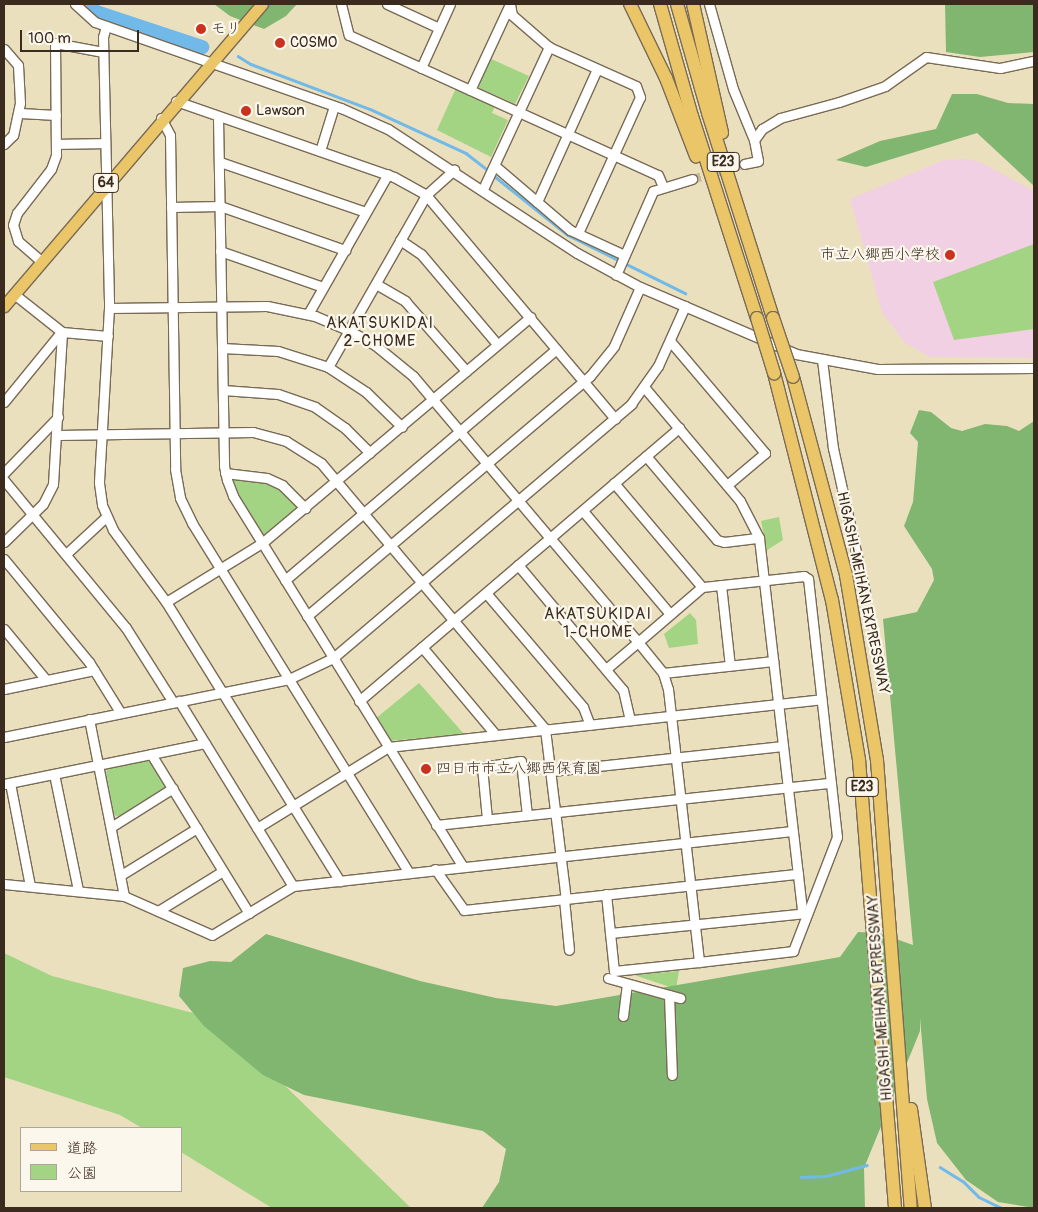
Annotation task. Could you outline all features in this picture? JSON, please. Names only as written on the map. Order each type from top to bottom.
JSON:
[{"type":"highway","points":[[630,4],[666,78],[736,255]]},
{"type":"highway","name":"HIGASHI-MEIHAN EXPRESSWAY","points":[[660,4],[774,374],[832,600],[859,760],[895,1208]]},
{"type":"highway","name":"HIGASHI-MEIHAN EXPRESSWAY","points":[[677,4],[752,253],[793,377],[830,511],[859,638],[878,769],[911,1208]]},
{"type":"highway","points":[[693,4],[752,253]]},
{"type":"highway","points":[[898,1023],[926,1208]]},
{"type":"main road","name":"64","points":[[7,300],[209,62],[262,4]]},
{"type":"street","points":[[75,4],[90,18],[106,26],[334,106],[388,129],[454,170],[576,253],[640,287],[796,354],[878,369],[1034,368]]},
{"type":"street","points":[[341,4],[350,35],[658,175],[663,187]]},
{"type":"street","points":[[387,4],[439,28]]},
{"type":"street","points":[[421,68],[450,4]]},
{"type":"street","points":[[470,90],[510,4]]},
{"type":"street","points":[[510,4],[512,15],[549,47],[636,86],[640,97],[578,233]]},
{"type":"street","points":[[709,4],[733,89],[754,140],[758,161],[744,164]]},
{"type":"street","points":[[106,26],[103,52],[109,308],[99,483],[106,517],[166,602],[340,882]]},
{"type":"street","points":[[41,261],[18,241],[13,225],[21,207],[51,169],[57,144],[55,43],[103,52]]},
{"type":"street","points":[[483,190],[549,47]]},
{"type":"street","points":[[4,48],[18,65],[20,113],[13,135],[4,144]]},
{"type":"street","points":[[754,140],[775,120],[885,86],[926,57],[1000,68],[1034,62]]},
{"type":"street","points":[[537,202],[598,69]]},
{"type":"street","points":[[176,101],[388,174],[426,195],[615,419]]},
{"type":"street","points":[[320,151],[334,106]]},
{"type":"street","points":[[20,113],[56,115]]},
{"type":"street","points":[[218,116],[225,473],[233,496],[462,866]]},
{"type":"street","points":[[162,118],[170,136],[174,433],[175,469],[180,498],[220,569],[408,873]]},
{"type":"street","points":[[57,144],[104,143]]},
{"type":"street","points":[[220,162],[366,212]]},
{"type":"street","points":[[328,367],[426,195],[454,170]]},
{"type":"street","points":[[492,171],[578,233],[622,259]]},
{"type":"street","points":[[308,314],[388,174]]},
{"type":"street","points":[[616,275],[653,191],[692,179]]},
{"type":"street","points":[[171,207],[220,206],[345,250]]},
{"type":"street","points":[[400,240],[421,254],[498,344]]},
{"type":"street","points":[[220,250],[323,287]]},
{"type":"street","points":[[376,284],[405,301],[466,371]]},
{"type":"street","points":[[307,616],[584,382],[614,346],[640,287]]},
{"type":"street","points":[[7,300],[62,332],[108,336]]},
{"type":"street","points":[[109,308],[267,306],[308,314],[348,330],[387,354],[434,399],[663,673],[671,716],[699,962]]},
{"type":"street","points":[[4,737],[289,679],[333,658],[615,419],[644,387],[670,342],[686,306]]},
{"type":"street","points":[[166,602],[262,544],[530,317]]},
{"type":"street","points":[[4,402],[62,332]]},
{"type":"street","points":[[4,542],[47,499],[54,484],[62,332]]},
{"type":"street","points":[[670,342],[765,453],[727,485]]},
{"type":"street","points":[[222,348],[278,351],[328,367],[366,392],[402,426]]},
{"type":"street","points":[[285,580],[556,349]]},
{"type":"street","points":[[822,360],[833,448],[866,592]]},
{"type":"street","points":[[644,387],[746,509],[759,538],[792,831],[804,912]]},
{"type":"street","points":[[223,390],[278,394],[315,407],[345,428],[370,453]]},
{"type":"street","points":[[4,473],[58,417]]},
{"type":"street","points":[[359,701],[679,428]]},
{"type":"street","points":[[58,435],[252,432],[286,441],[308,453],[337,481],[545,729],[552,771],[569,950]]},
{"type":"street","points":[[646,456],[717,540],[724,542],[759,538]]},
{"type":"street","points":[[225,473],[267,478],[282,485],[305,508]]},
{"type":"street","points":[[4,480],[126,628],[205,743],[293,886]]},
{"type":"street","points":[[614,483],[702,587]]},
{"type":"street","points":[[582,510],[670,614]]},
{"type":"street","points":[[66,554],[106,517]]},
{"type":"street","points":[[4,558],[94,670],[120,712]]},
{"type":"street","points":[[518,566],[626,695],[630,720]]},
{"type":"street","points":[[606,670],[702,587],[764,580],[808,579],[837,837],[804,912],[793,951],[614,971],[606,894]]},
{"type":"street","points":[[721,585],[730,666]]},
{"type":"street","points":[[486,593],[583,707],[590,725]]},
{"type":"street","points":[[4,629],[46,680]]},
{"type":"street","points":[[422,647],[494,734]]},
{"type":"street","points":[[663,673],[773,661]]},
{"type":"street","points":[[4,689],[94,670]]},
{"type":"street","points":[[257,828],[388,747],[821,699]]},
{"type":"street","points":[[89,719],[124,896]]},
{"type":"street","points":[[30,886],[7,784],[205,743]]},
{"type":"street","points":[[552,771],[782,746]]},
{"type":"street","points":[[151,754],[249,913]]},
{"type":"street","points":[[487,818],[482,767],[521,761],[527,815]]},
{"type":"street","points":[[54,774],[78,890]]},
{"type":"street","points":[[436,825],[487,818],[556,813],[831,783]]},
{"type":"street","points":[[111,827],[172,788]]},
{"type":"street","points":[[121,875],[197,828]]},
{"type":"street","points":[[4,884],[124,896],[212,935],[293,886],[792,831]]},
{"type":"street","points":[[435,870],[464,910],[798,874]]},
{"type":"street","points":[[158,911],[223,871]]},
{"type":"street","points":[[610,933],[804,912]]},
{"type":"street","points":[[623,1016],[629,969]]},
{"type":"street","points":[[608,978],[680,998]]},
{"type":"street","points":[[669,995],[672,1075]]},
{"type":"shaded area","name":"市立八郷西小学校","points":[[967,159],[980,162],[1034,191],[1034,358],[930,357],[904,342],[882,312],[850,199],[944,160]]},
{"type":"green space","points":[[214,4],[297,4],[286,16],[264,29],[230,16]]},
{"type":"green space","points":[[945,4],[1034,4],[1034,52],[980,57],[946,52]]},
{"type":"green space","points":[[489,58],[529,76],[515,104],[479,88],[478,83]]},
{"type":"green space","points":[[456,88],[495,106],[492,113],[508,120],[491,157],[437,130]]},
{"type":"green space","points":[[952,94],[977,94],[1008,103],[1034,104],[1034,186],[977,133],[866,167],[836,160],[880,141],[936,129]]},
{"type":"green space","points":[[1034,244],[1034,329],[954,340],[933,282]]},
{"type":"green space","points":[[919,410],[931,412],[951,428],[962,431],[985,424],[1007,426],[1019,431],[1034,421],[1034,1208],[998,1202],[966,1180],[937,1143],[927,1099],[920,1018],[920,1031],[864,1168],[865,1208],[482,1208],[499,1182],[506,1149],[483,1131],[304,1095],[263,1075],[204,1026],[179,996],[183,968],[210,961],[231,962],[266,934],[420,981],[496,998],[556,1006],[840,957],[858,932],[879,933],[913,945],[883,619],[917,612],[934,580],[932,569],[904,526],[913,502],[918,442],[910,433]]},
{"type":"green space","points":[[234,476],[258,478],[277,485],[298,505],[298,509],[263,535],[234,489]]},
{"type":"green space","points":[[779,517],[783,540],[767,550],[761,521]]},
{"type":"green space","points":[[690,613],[696,620],[698,644],[669,648],[664,634]]},
{"type":"green space","points":[[419,683],[464,734],[388,741],[375,719]]},
{"type":"green space","points":[[144,759],[154,763],[167,784],[164,790],[119,817],[114,815],[106,772],[109,767]]},
{"type":"green space","points":[[4,953],[52,976],[216,1019],[411,1208],[272,1208],[182,1153],[182,1127],[140,1127],[120,1115],[4,1077]]},
{"type":"green space","points":[[679,971],[676,989],[634,975]]},
{"type":"waterway","points":[[87,4],[96,12],[202,47]]},
{"type":"waterway","points":[[238,56],[251,64],[370,109],[466,153],[489,171]]},
{"type":"waterway","points":[[493,175],[568,235],[685,293]]},
{"type":"waterway","points":[[801,1177],[826,1176],[867,1165]]},
{"type":"waterway","points":[[940,1167],[964,1182],[979,1197],[1002,1208]]},
{"type":"tunnel","points":[[692,179],[744,164]]},
{"type":"place","name":"モリ","points":[[201,29]]},
{"type":"place","name":"COSMO","points":[[280,43]]},
{"type":"place","name":"Lawson","points":[[246,111]]},
{"type":"place","name":"市立八郷西小学校","points":[[950,255]]},
{"type":"place","name":"四日市市立八郷西保育園","points":[[426,769]]},
{"type":"district","name":"AKATSUKIDAI 2-CHOME","points":[[380,332]]},
{"type":"district","name":"AKATSUKIDAI 1-CHOME","points":[[598,623]]}]
